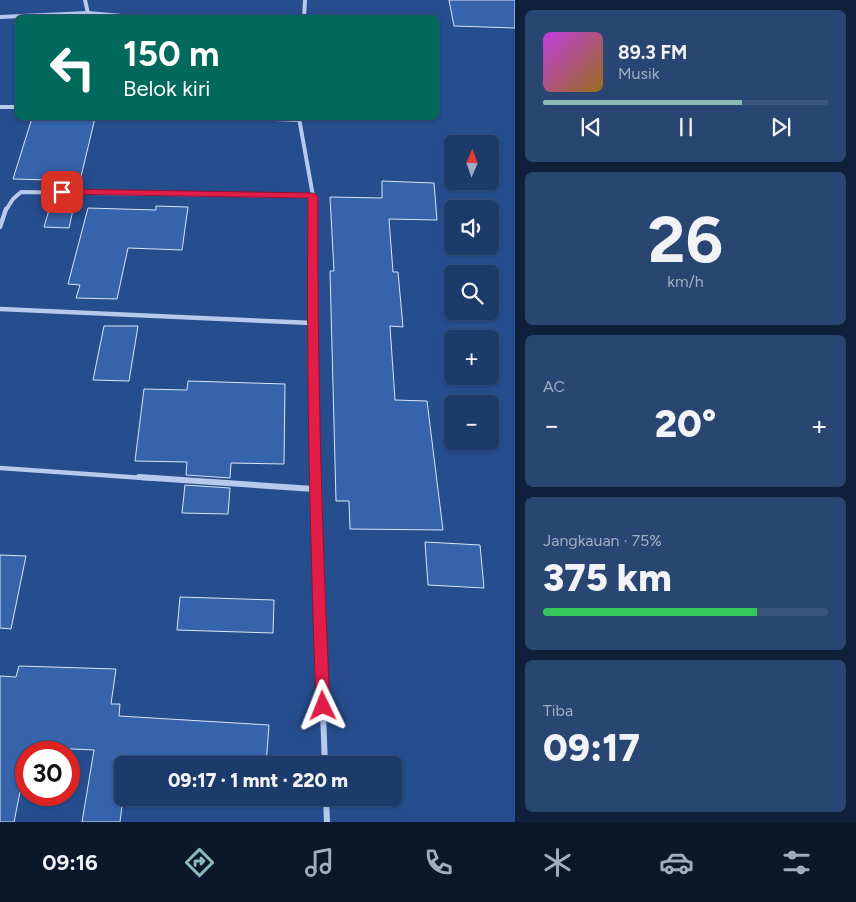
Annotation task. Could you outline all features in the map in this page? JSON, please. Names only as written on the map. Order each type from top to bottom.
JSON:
[{"type":"street","points":[[84,0],[88,13]]},
{"type":"street","points":[[304,15],[305,0]]},
{"type":"street","points":[[44,15],[88,13],[111,15]]},
{"type":"street","points":[[0,17],[15,16]]},
{"type":"street","points":[[0,107],[15,107]]},
{"type":"street","points":[[299,120],[313,196],[314,489],[325,756]]},
{"type":"street","points":[[0,228],[11,198],[21,192],[313,196]]},
{"type":"street","points":[[0,308],[312,323]]},
{"type":"street","points":[[0,468],[314,489]]},
{"type":"street","points":[[326,806],[327,822]]},
{"type":"building","points":[[449,0],[515,0],[515,28],[454,26]]},
{"type":"building","points":[[31,120],[95,120],[78,189],[55,189],[56,184],[48,184],[49,180],[13,179]]},
{"type":"building","points":[[382,181],[434,183],[437,220],[389,219],[393,272],[398,272],[403,327],[390,326],[395,400],[427,401],[443,530],[350,529],[349,501],[336,501],[330,271],[334,271],[330,197],[382,198]]},
{"type":"building","points":[[53,196],[76,196],[69,228],[44,227]]},
{"type":"building","points":[[156,206],[188,207],[182,250],[128,248],[117,299],[76,298],[80,285],[68,284],[88,208],[156,210]]},
{"type":"building","points":[[104,326],[138,326],[129,381],[93,380]]},
{"type":"building","points":[[188,381],[285,384],[284,464],[231,463],[230,478],[186,475],[187,462],[135,461],[144,389],[187,390]]},
{"type":"building","points":[[185,485],[230,488],[228,514],[182,513]]},
{"type":"building","points":[[425,542],[480,545],[484,588],[428,585]]},
{"type":"building","points":[[0,555],[26,556],[11,629],[0,628]]},
{"type":"building","points":[[180,597],[274,600],[273,633],[177,630]]},
{"type":"building","points":[[19,666],[116,669],[111,704],[120,704],[119,716],[269,725],[267,756],[114,756],[114,806],[122,806],[120,822],[82,822],[94,750],[80,749],[80,741],[15,741],[15,806],[17,806],[14,822],[0,822],[0,676],[16,677]]},
{"type":"route","points":[[62,192],[313,196],[314,489],[323,706]]}]
